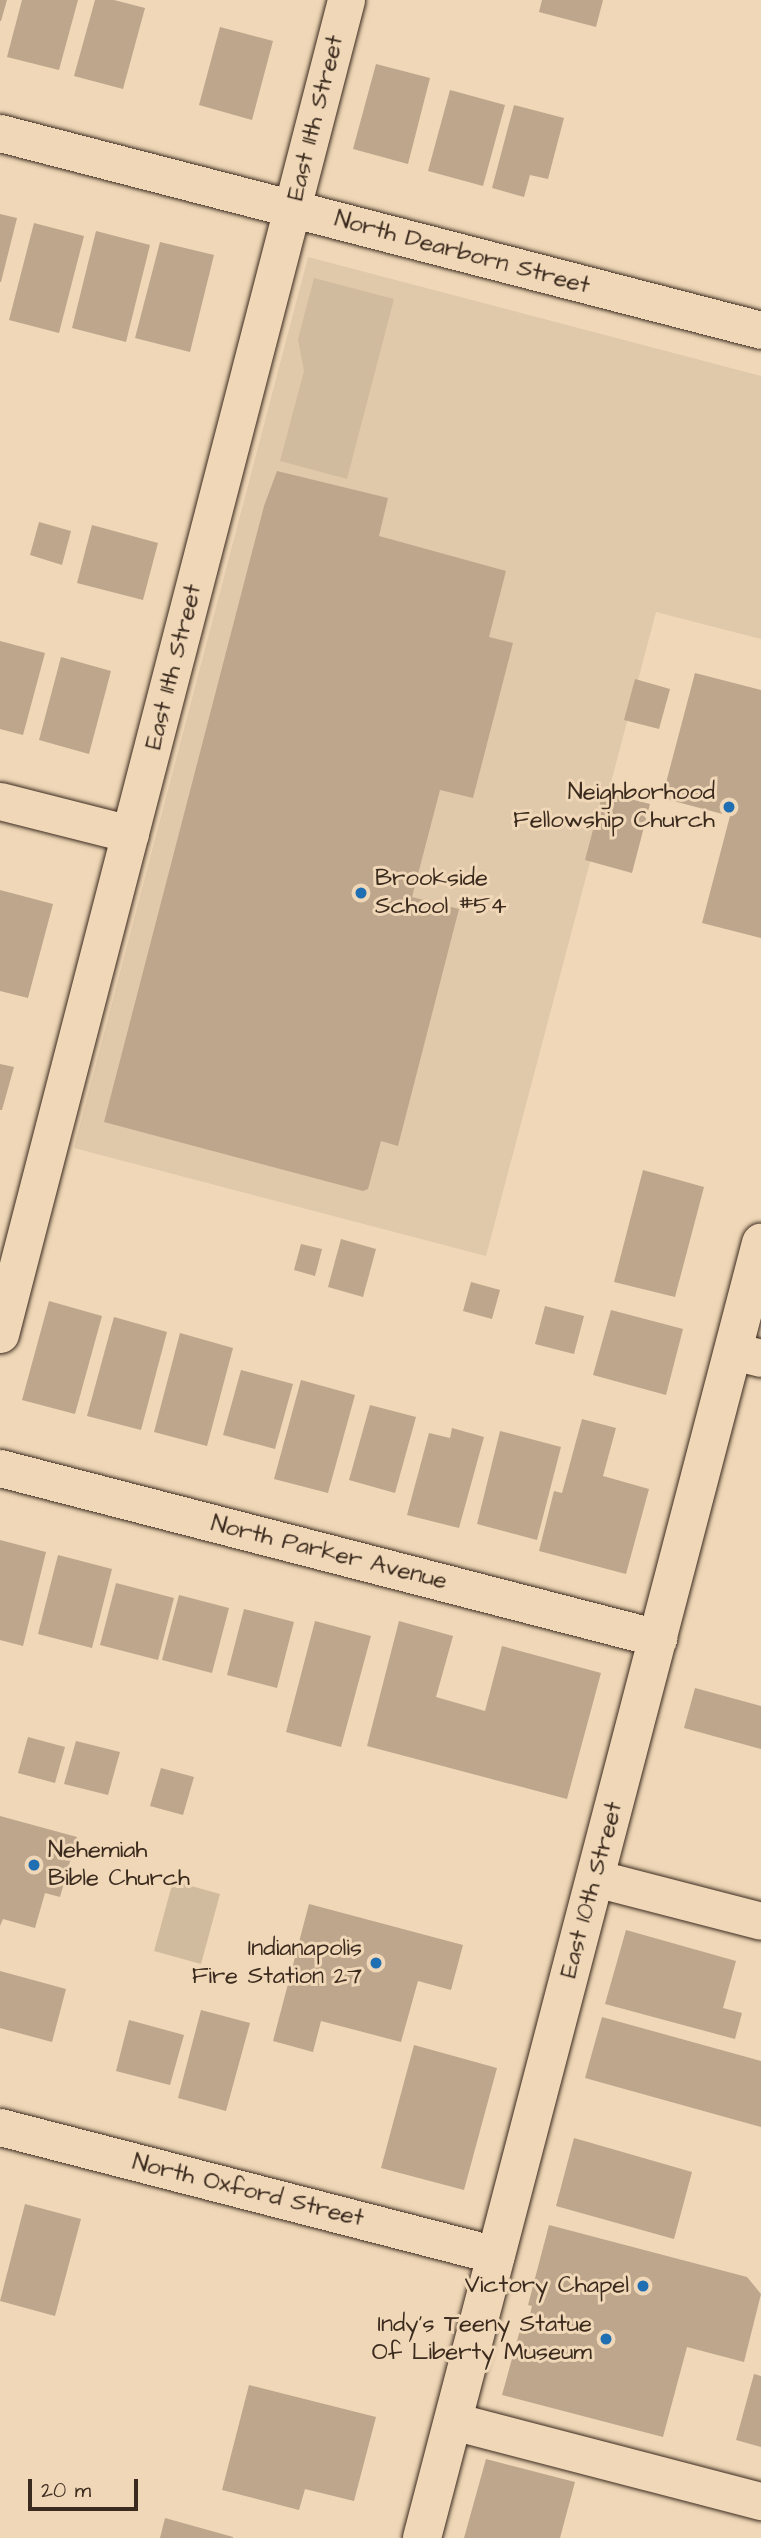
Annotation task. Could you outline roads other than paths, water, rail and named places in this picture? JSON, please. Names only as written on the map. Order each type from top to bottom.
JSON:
[{"type":"main road","name":"East 10th Street","points":[[422,2538],[658,1637],[747,1354],[761,1243]]},
{"type":"street","name":"East 11th Street","points":[[0,1334],[346,0]]},
{"type":"street","name":"North Dearborn Street","points":[[0,133],[761,330]]},
{"type":"street","points":[[0,801],[130,834]]},
{"type":"street","name":"North Parker Avenue","points":[[0,1468],[658,1637]]},
{"type":"street","points":[[595,1878],[761,1921]]},
{"type":"street","name":"North Oxford Street","points":[[0,2127],[496,2255]]},
{"type":"street","points":[[453,2421],[761,2501]]},
{"type":"place","name":"Neighborhood Fellowship Church","points":[[729,807]]},
{"type":"place","name":"Brookside School #54","points":[[361,893]]},
{"type":"place","name":"Nehemiah Bible Church","points":[[34,1865]]},
{"type":"place","name":"Indianapolis Fire Station 27","points":[[376,1963]]},
{"type":"place","name":"Victory Chapel","points":[[643,2286]]},
{"type":"place","name":"Indy's Teeny Statue Of Liberty Museum","points":[[606,2339]]}]
